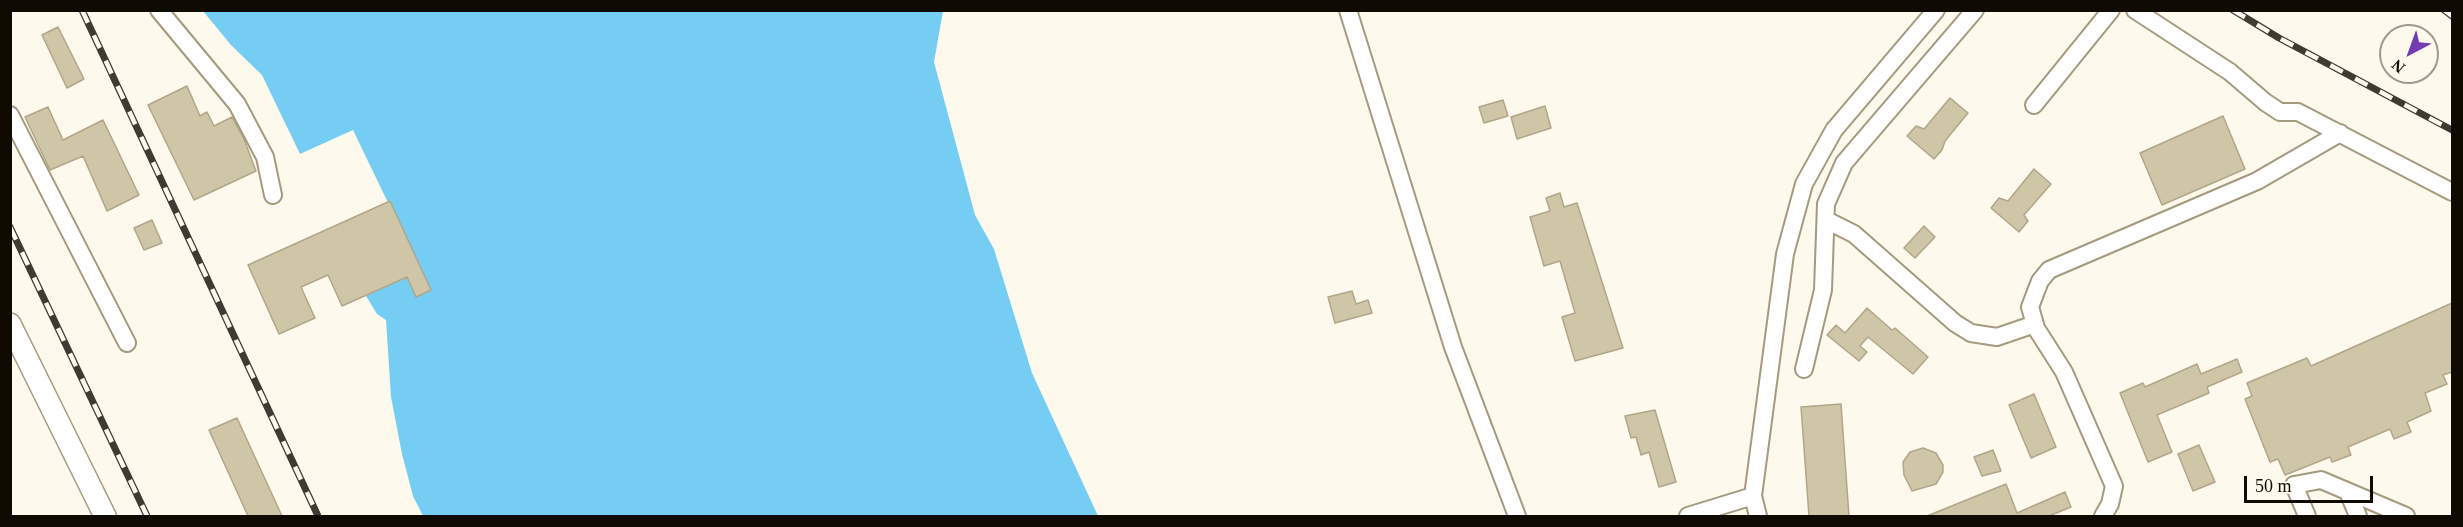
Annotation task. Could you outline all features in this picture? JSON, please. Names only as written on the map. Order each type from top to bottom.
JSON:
[{"type":"main road","points":[[10,324],[105,516]]},
{"type":"lane","points":[[159,10],[237,104],[265,157],[273,195]]},
{"type":"lane","points":[[1348,10],[1453,347],[1517,516]]},
{"type":"lane","points":[[1758,516],[1753,496],[1785,254],[1804,184],[1834,130],[1936,10]]},
{"type":"lane","points":[[1804,369],[1824,290],[1827,204],[1844,163],[1975,10]]},
{"type":"lane","points":[[2034,105],[2112,10]]},
{"type":"lane","points":[[2135,10],[2230,72],[2280,112],[2298,112],[2452,192]]},
{"type":"lane","points":[[10,115],[127,343]]},
{"type":"lane","points":[[2103,516],[2110,504],[2114,486],[2064,372],[2035,324],[2030,307],[2040,281],[2049,270],[2257,182],[2340,133]]},
{"type":"lane","points":[[1826,220],[1854,234],[1955,323],[1971,333],[1997,337],[2035,324]]},
{"type":"lane","points":[[2307,516],[2294,485],[2321,480],[2406,516]]},
{"type":"lane","points":[[2348,492],[2358,516]]},
{"type":"lane","points":[[1688,516],[1753,496]]},
{"type":"water","points":[[203,11],[943,11],[934,62],[975,215],[994,249],[1032,373],[1098,516],[423,516],[413,496],[391,397],[386,320],[377,314],[366,296],[407,277],[416,297],[430,290],[353,130],[300,154],[262,75],[231,45]]},
{"type":"building","points":[[58,27],[84,79],[67,88],[42,35]]},
{"type":"building","points":[[187,86],[200,116],[207,112],[214,126],[232,117],[244,139],[256,171],[194,200],[148,105]]},
{"type":"building","points":[[1950,98],[1968,113],[1945,141],[1942,150],[1934,159],[1907,136],[1916,126],[1924,129]]},
{"type":"building","points":[[1503,100],[1508,116],[1484,123],[1479,107]]},
{"type":"building","points":[[1545,106],[1551,128],[1517,139],[1511,117]]},
{"type":"building","points":[[48,107],[63,140],[103,120],[139,195],[107,211],[83,156],[50,170],[25,117]]},
{"type":"building","points":[[2223,116],[2245,169],[2162,205],[2140,153]]},
{"type":"building","points":[[2034,169],[2051,184],[2024,215],[2028,221],[2019,232],[1991,208],[1999,198],[2008,201]]},
{"type":"building","points":[[1560,193],[1564,207],[1577,203],[1623,348],[1575,361],[1562,317],[1575,313],[1560,261],[1544,266],[1530,217],[1550,211],[1546,198]]},
{"type":"building","points":[[390,201],[431,290],[416,297],[407,277],[342,306],[328,275],[301,287],[315,318],[279,334],[248,265]]},
{"type":"building","points":[[152,220],[162,243],[144,250],[134,228]]},
{"type":"building","points":[[1924,226],[1935,237],[1915,258],[1904,248]]},
{"type":"building","points":[[1352,291],[1356,304],[1368,300],[1372,313],[1335,323],[1328,297]]},
{"type":"building","points":[[2452,303],[2452,372],[2443,375],[2447,384],[2425,393],[2431,411],[2407,422],[2411,432],[2394,439],[2390,429],[2348,447],[2351,455],[2332,462],[2330,457],[2285,475],[2278,459],[2270,462],[2245,399],[2252,396],[2247,383],[2307,358],[2311,366]]},
{"type":"building","points":[[1867,308],[1892,330],[1895,328],[1928,357],[1913,374],[1868,337],[1860,346],[1867,352],[1859,361],[1827,335],[1836,325],[1845,333]]},
{"type":"building","points":[[2237,359],[2242,372],[2207,387],[2209,393],[2157,415],[2172,452],[2148,462],[2120,393],[2143,383],[2145,387],[2197,364],[2201,374]]},
{"type":"building","points":[[2034,394],[2056,447],[2031,458],[2009,405]]},
{"type":"building","points":[[1841,404],[1849,516],[1809,516],[1801,407]]},
{"type":"building","points":[[1655,410],[1676,482],[1659,487],[1649,452],[1641,455],[1636,437],[1631,438],[1625,416]]},
{"type":"building","points":[[237,418],[282,516],[248,516],[209,430]]},
{"type":"building","points":[[2199,445],[2215,482],[2193,491],[2178,454]]},
{"type":"building","points":[[1923,448],[1936,453],[1943,465],[1943,472],[1936,484],[1912,491],[1904,475],[1903,462],[1910,452]]},
{"type":"building","points":[[1993,450],[2001,471],[1982,476],[1974,457]]},
{"type":"building","points":[[2006,484],[2017,513],[2065,492],[2071,507],[2049,516],[1927,516]]},
{"type":"railway","points":[[82,10],[318,516]]},
{"type":"railway","points":[[2233,10],[2279,38],[2452,130]]},
{"type":"railway","points":[[2444,10],[2452,16]]},
{"type":"railway","points":[[10,227],[147,516]]}]
